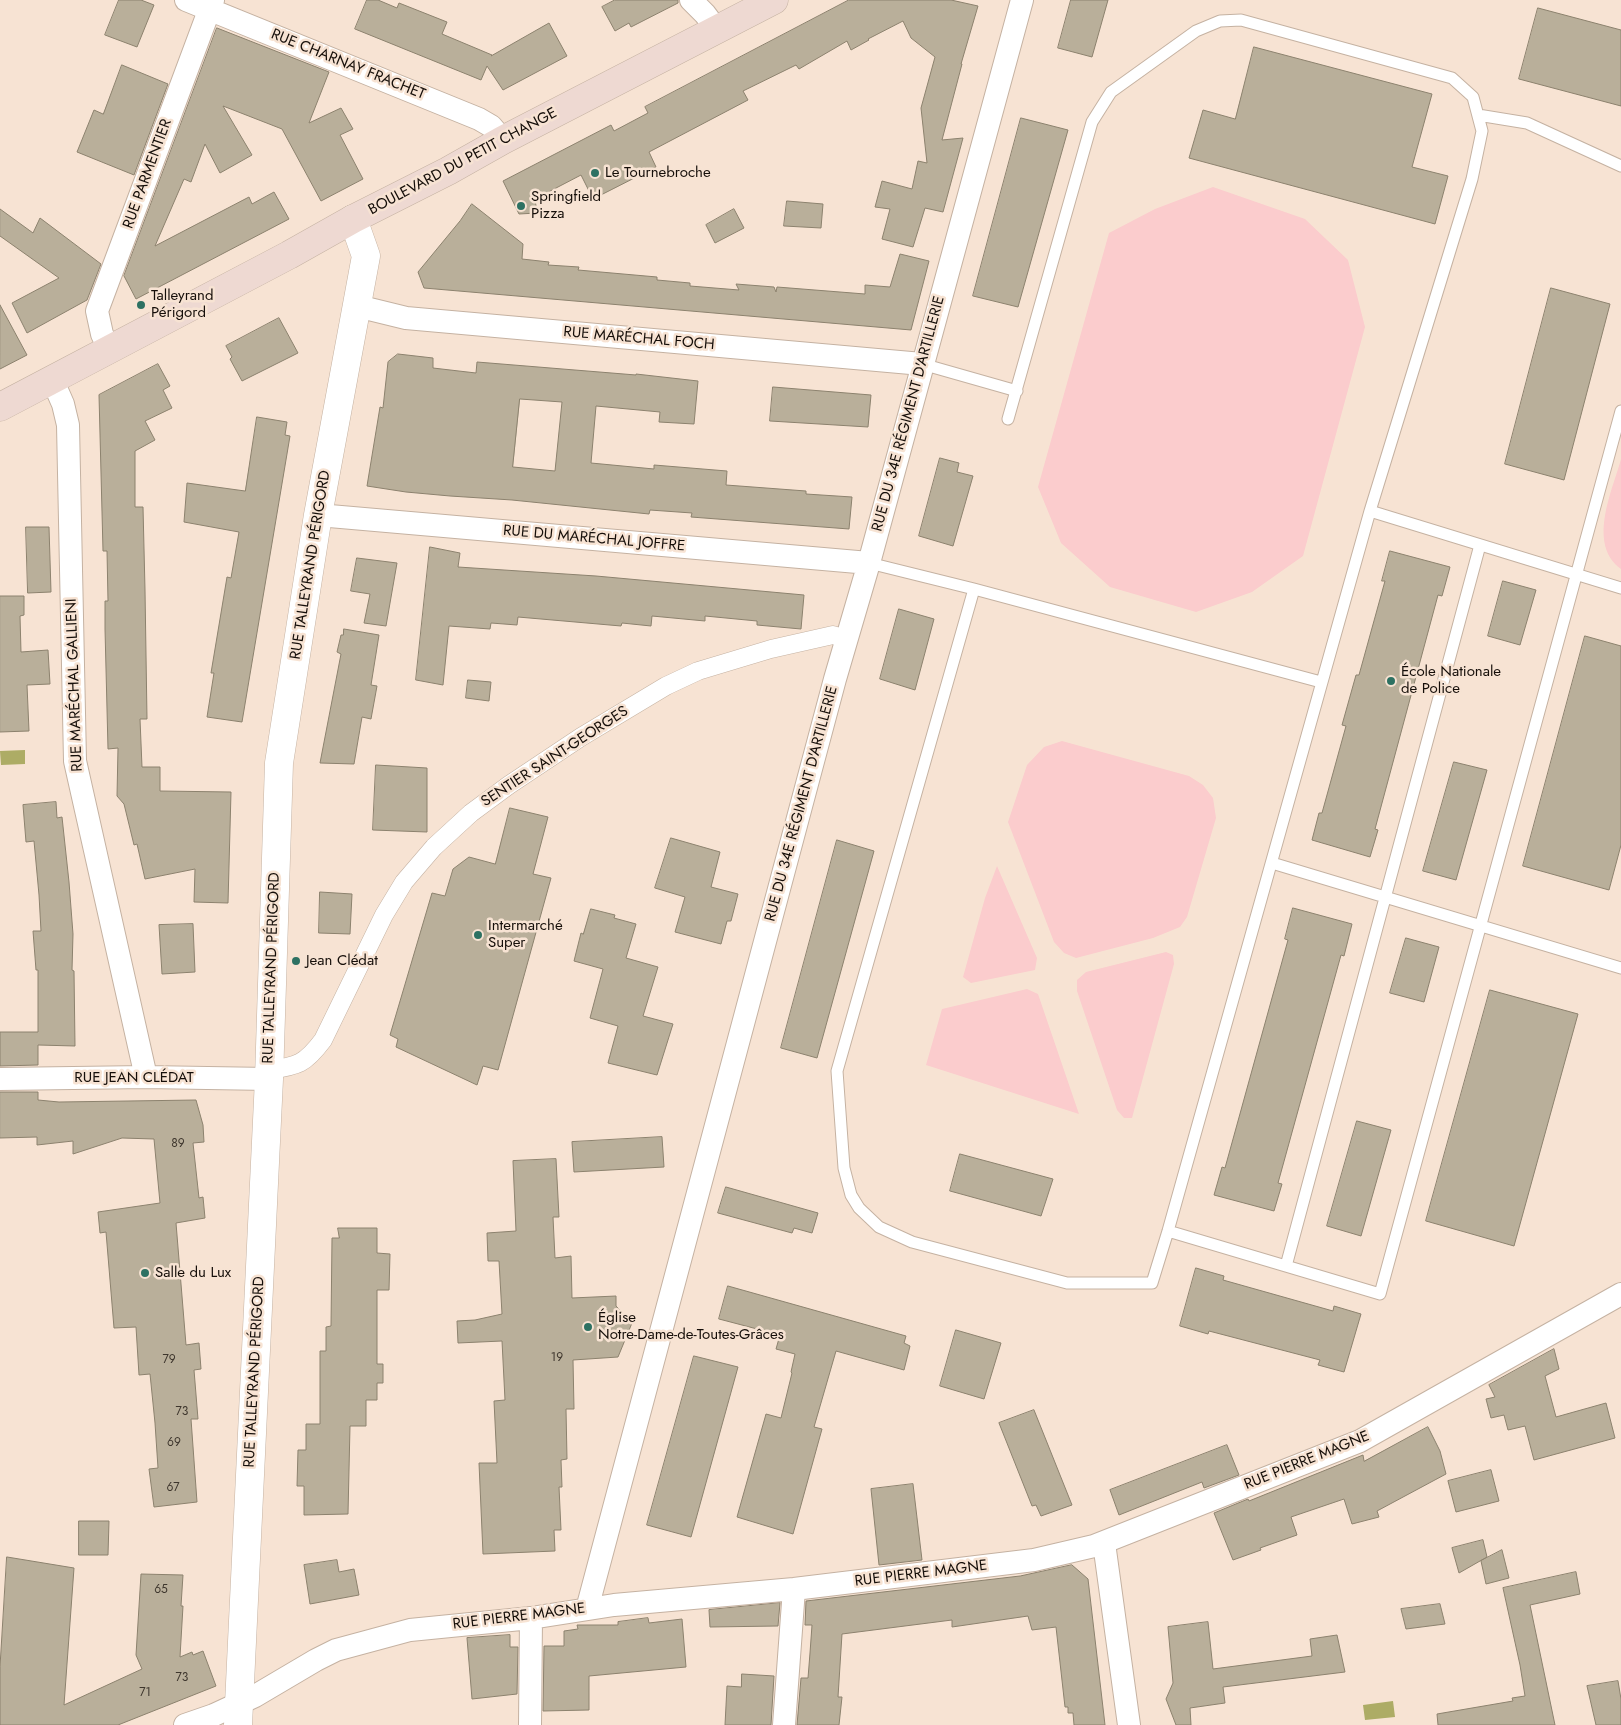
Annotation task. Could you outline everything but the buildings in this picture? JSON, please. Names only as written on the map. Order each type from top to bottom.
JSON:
[{"type":"main road","name":"BOULEVARD DU PETIT CHANGE","points":[[0,406],[290,255],[503,140],[774,0]]},
{"type":"street","name":"RUE CHARNAY FRACHET","points":[[186,0],[211,5],[479,118],[491,126],[503,140]]},
{"type":"street","points":[[691,0],[717,30]]},
{"type":"street","name":"RUE DU 34E RÉGIMENT D'ARTILLERIE","points":[[587,1609],[846,639],[869,563],[1022,0]]},
{"type":"street","name":"RUE PARMENTIER","points":[[109,348],[102,334],[97,310],[211,5]]},
{"type":"street","name":"RUE TALLEYRAND PÉRIGORD","points":[[238,1714],[269,1075],[279,763],[318,515],[366,256],[353,220]]},
{"type":"street","name":"RUE MARÉCHAL FOCH","points":[[356,306],[406,318],[922,364]]},
{"type":"street","name":"RUE MARÉCHAL GALLIENI","points":[[52,379],[63,404],[68,425],[75,761],[146,1077]]},
{"type":"street","name":"RUE DU MARÉCHAL JOFFRE","points":[[318,515],[869,563]]},
{"type":"street","name":"SENTIER SAINT-GEORGES","points":[[269,1075],[293,1067],[310,1057],[323,1040],[384,916],[404,882],[434,846],[471,813],[508,785],[581,737],[666,686],[698,671],[771,649],[833,635],[846,639]]},
{"type":"street","name":"RUE JEAN CLÉDAT","points":[[0,1079],[269,1075]]},
{"type":"street","name":"RUE PIERRE MAGNE","points":[[185,1725],[238,1714],[266,1691],[336,1650],[410,1630],[531,1618],[614,1605],[794,1589],[1034,1560],[1104,1542],[1360,1441],[1621,1294]]},
{"type":"street","points":[[1104,1542],[1129,1725]]},
{"type":"street","points":[[784,1725],[794,1589]]},
{"type":"street","points":[[530,1725],[531,1618]]},
{"type":"lane","points":[[974,589],[837,1070],[844,1168],[851,1195],[859,1208],[879,1227],[912,1242],[1067,1283],[1152,1283],[1370,511],[1472,179],[1482,131],[1473,97],[1452,78],[1241,20],[1220,21],[1196,32],[1111,92],[1092,122],[1008,419]]},
{"type":"lane","points":[[1478,115],[1527,123],[1621,166]]},
{"type":"lane","points":[[922,364],[1017,391]]},
{"type":"lane","points":[[1168,1231],[1380,1294],[1621,411]]},
{"type":"lane","points":[[1370,511],[1621,588]]},
{"type":"lane","points":[[1286,1266],[1480,545]]},
{"type":"lane","points":[[869,563],[974,589],[1321,682]]},
{"type":"lane","points":[[1272,863],[1621,968]]},
{"type":"shaded area","points":[[1213,187],[1305,219],[1348,260],[1365,327],[1303,556],[1252,592],[1196,612],[1110,587],[1061,543],[1038,487],[1109,233],[1155,209]]},
{"type":"shaded area","points":[[1621,459],[1621,569],[1611,558],[1605,546],[1604,532],[1608,502]]},
{"type":"shaded area","points":[[1062,741],[1189,776],[1203,785],[1213,798],[1216,818],[1187,917],[1180,927],[1153,938],[1076,958],[1064,953],[1054,942],[1008,822],[1027,765],[1044,747]]},
{"type":"shaded area","points":[[25,750],[25,764],[1,765],[0,751]]},
{"type":"shaded area","points":[[997,866],[1037,958],[1035,970],[971,983],[963,977],[985,898]]},
{"type":"shaded area","points":[[1166,952],[1173,955],[1174,964],[1132,1118],[1124,1118],[1117,1110],[1077,991],[1077,980],[1086,972]]},
{"type":"shaded area","points":[[1027,989],[1038,994],[1079,1114],[926,1065],[942,1009]]},
{"type":"shaded area","points":[[1393,1701],[1395,1717],[1365,1720],[1363,1705]]},
{"type":"place","name":"Le Tournebroche","points":[[595,173]]},
{"type":"place","name":"Springfield Pizza","points":[[521,206]]},
{"type":"place","name":"Talleyrand Périgord","points":[[141,305]]},
{"type":"place","name":"École Nationale de Police","points":[[1391,681]]},
{"type":"place","name":"Intermarché Super","points":[[478,935]]},
{"type":"place","name":"Jean Clédat","points":[[296,961]]},
{"type":"place","name":"Salle du Lux","points":[[145,1273]]},
{"type":"place","name":"Église Notre-Dame-de-Toutes-Grâces","points":[[588,1327]]}]
